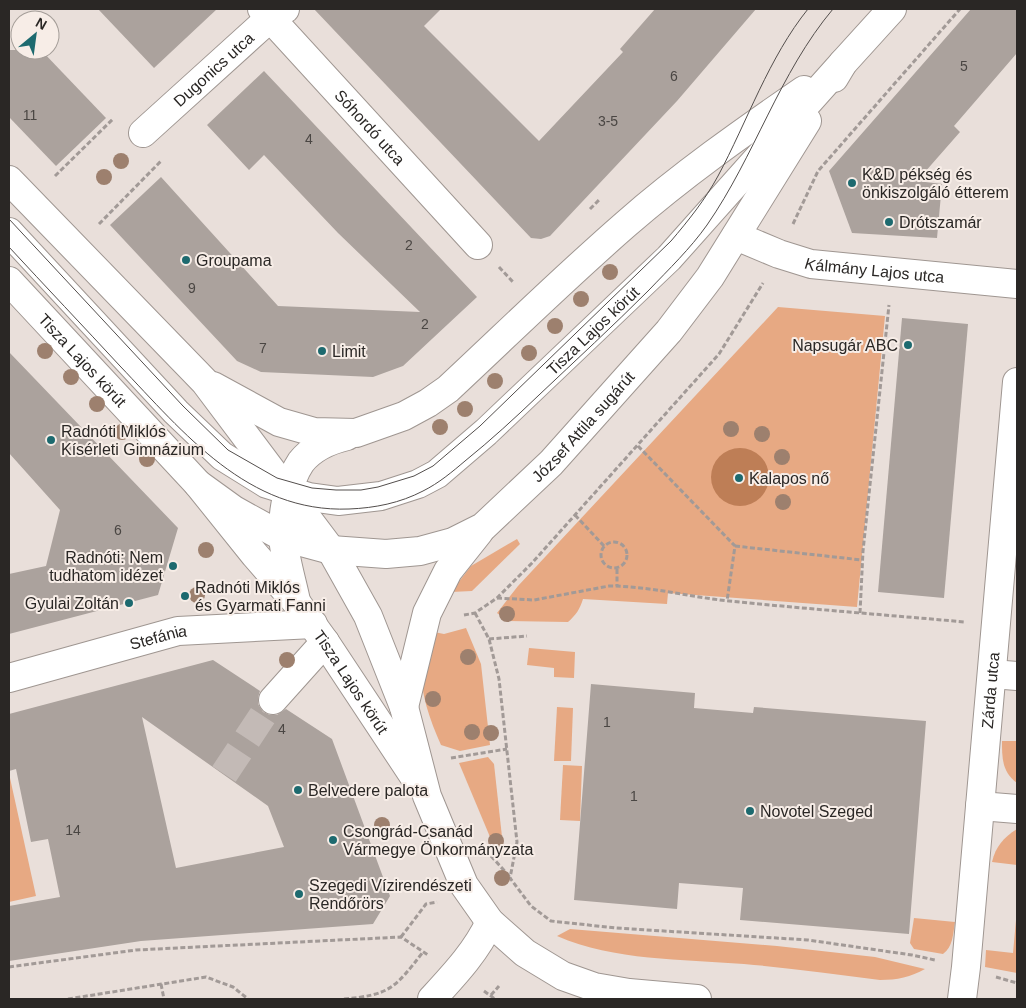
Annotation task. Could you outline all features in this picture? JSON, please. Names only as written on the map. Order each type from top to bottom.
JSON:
[{"type":"street","name":"József Attila sugárút","points":[[198,484],[234,510],[283,537],[330,550],[386,554],[420,550],[453,542],[482,527],[551,463],[669,331],[710,277],[843,63],[892,9]]},
{"type":"street","name":"Dugonics utca","points":[[143,133],[272,12]]},
{"type":"street","name":"Sóhordó utca","points":[[272,12],[478,244]]},
{"type":"street","name":"József Attila sugárút","points":[[205,382],[279,422],[314,432],[356,434],[404,416],[428,403],[448,388],[625,225],[677,182],[738,135],[843,63]]},
{"type":"street","name":"Tisza Lajos körút","points":[[9,232],[176,412],[222,456],[267,484],[288,492],[309,498],[338,501],[366,499],[397,492],[437,474],[492,427],[669,258],[843,63]]},
{"type":"street","name":"Tisza Lajos körút","points":[[9,180],[205,382],[330,550],[368,616],[404,707],[427,796],[464,885],[490,922],[526,953],[563,976],[620,996],[697,999]]},
{"type":"street","name":"Kálmány Lajos utca","points":[[736,236],[779,254],[811,264],[1017,284]]},
{"type":"street","name":"Tisza Lajos körút","points":[[13,296],[198,484],[255,555],[296,602],[319,633],[427,796]]},
{"type":"street","name":"Zárda utca","points":[[962,999],[980,806],[1004,675],[996,625],[1012,504],[1017,382]]},
{"type":"street","points":[[296,602],[283,537],[288,492],[301,463],[314,450],[332,440],[356,434]]},
{"type":"street","points":[[404,707],[427,613],[448,572],[482,527]]},
{"type":"street","name":"Stefánia","points":[[9,678],[178,632],[319,633]]},
{"type":"street","points":[[273,700],[319,633]]},
{"type":"street","points":[[980,806],[1017,809]]},
{"type":"street","points":[[432,999],[456,973],[480,942],[490,922]]},
{"type":"path","points":[[427,613],[442,616],[460,616],[475,612],[497,598],[532,563],[638,446],[719,354],[757,296],[818,171],[960,9]]},
{"type":"path","points":[[55,176],[114,118]]},
{"type":"path","points":[[99,224],[165,158]]},
{"type":"path","points":[[587,212],[600,199]]},
{"type":"path","points":[[478,244],[513,282],[520,276]]},
{"type":"path","points":[[860,613],[862,560],[892,272]]},
{"type":"path","points":[[638,446],[735,546],[862,560]]},
{"type":"path","points":[[575,516],[604,546]]},
{"type":"path","points":[[612,542],[620,543],[626,549],[628,557],[624,565],[617,568],[608,567],[602,562],[600,553],[604,546],[612,542]]},
{"type":"path","points":[[727,601],[735,546]]},
{"type":"path","points":[[617,568],[617,586]]},
{"type":"path","points":[[497,598],[534,600],[617,586],[645,588],[727,601],[996,625]]},
{"type":"path","points":[[475,612],[489,639],[499,679],[517,842],[510,878]]},
{"type":"path","points":[[489,639],[527,636]]},
{"type":"path","points":[[450,758],[507,749]]},
{"type":"path","points":[[491,856],[531,906],[551,922],[808,940],[912,955],[966,968],[1017,984]]},
{"type":"path","points":[[512,889],[516,886]]},
{"type":"path","points":[[401,937],[426,904],[438,902]]},
{"type":"path","points":[[9,967],[136,950],[401,937],[424,952],[395,986],[374,996],[344,999]]},
{"type":"path","points":[[68,999],[206,977],[233,987],[248,999]]},
{"type":"path","points":[[161,984],[164,999]]},
{"type":"path","points":[[491,995],[499,986]]},
{"type":"path","points":[[477,987],[495,999]]},
{"type":"shaded area","points":[[778,307],[885,316],[857,607],[668,593],[667,604],[583,599],[581,606],[568,622],[508,621],[497,613],[518,586]]},
{"type":"shaded area","points":[[740,448],[756,453],[764,461],[769,477],[764,493],[756,501],[740,506],[724,501],[716,493],[711,477],[716,461],[724,453]]},
{"type":"shaded area","points":[[517,539],[520,544],[472,591],[451,592],[471,566]]},
{"type":"shaded area","points":[[466,628],[481,664],[490,745],[460,751],[441,745],[433,726],[422,686],[421,665],[429,631],[444,634]]},
{"type":"shaded area","points":[[529,648],[575,652],[574,678],[554,677],[554,668],[527,665]]},
{"type":"shaded area","points":[[557,707],[573,708],[571,761],[554,761]]},
{"type":"shaded area","points":[[1002,741],[1017,741],[1017,783],[1008,774],[1004,764]]},
{"type":"shaded area","points":[[488,757],[494,764],[504,855],[498,856],[459,763]]},
{"type":"shaded area","points":[[563,765],[582,766],[580,821],[560,820]]},
{"type":"shaded area","points":[[9,779],[36,896],[9,902]]},
{"type":"shaded area","points":[[1017,829],[1017,865],[992,862],[1001,843]]},
{"type":"shaded area","points":[[914,918],[955,922],[949,948],[943,954],[914,949],[910,943]]},
{"type":"shaded area","points":[[1016,920],[1017,973],[985,967],[986,950],[1013,953]]},
{"type":"shaded area","points":[[570,929],[777,946],[875,957],[925,969],[904,978],[880,980],[761,966],[649,958],[602,950],[557,936]]},
{"type":"building","points":[[98,9],[217,9],[154,68]]},
{"type":"building","points":[[314,9],[441,9],[424,26],[539,141],[623,52],[620,49],[655,9],[756,9],[677,101],[550,236],[541,239],[531,238]]},
{"type":"building","points":[[971,9],[1017,9],[1017,53],[954,126],[960,132],[917,181],[942,184],[937,238],[852,233],[829,171]]},
{"type":"building","points":[[10,50],[10,60],[51,60],[106,118],[56,166],[9,117]]},
{"type":"building","points":[[264,71],[477,297],[403,366],[373,377],[261,372],[237,361],[110,225],[161,177],[278,306],[420,312],[338,233],[264,155],[249,170],[207,125]]},
{"type":"building","points":[[902,318],[968,324],[944,598],[878,592]]},
{"type":"building","name":"Radnóti Miklós Kísérleti Gimnázium","points":[[9,352],[178,528],[158,595],[9,634],[9,574],[46,566],[60,510],[9,453]]},
{"type":"building","name":"Belvedere palota","points":[[213,660],[260,691],[258,704],[263,712],[277,715],[286,709],[332,739],[390,896],[373,924],[141,941],[9,961],[9,906],[60,897],[48,839],[31,842],[16,769],[9,771],[9,714]],"holes":[[[142,717],[268,806],[284,847],[176,868]]]},
{"type":"building","points":[[591,684],[695,693],[694,708],[753,713],[754,707],[926,721],[909,934],[740,920],[743,888],[679,883],[677,909],[574,900]]},
{"type":"tunnel","points":[[224,774],[273,700]]},
{"type":"tram line","points":[[9,219],[183,406],[228,450],[277,478],[312,488],[361,490],[378,487],[414,476],[433,466],[480,426],[671,241],[713,185],[770,69],[794,28],[808,9]]},
{"type":"tram line","points":[[9,247],[194,442],[221,464],[249,483],[280,498],[313,507],[349,509],[396,502],[423,491],[434,484],[484,445],[622,317],[686,251],[707,225],[724,199],[797,60],[833,9]]},
{"type":"place","name":"K&D pékség és önkiszolgáló étterem","points":[[852,183]]},
{"type":"place","name":"Drótszamár","points":[[889,222]]},
{"type":"place","name":"Groupama","points":[[186,260]]},
{"type":"place","name":"Napsugár ABC","points":[[908,345]]},
{"type":"place","name":"Limit","points":[[322,351]]},
{"type":"place","name":"Radnóti Miklós Kísérleti Gimnázium","points":[[51,440]]},
{"type":"place","name":"Kalapos nő","points":[[739,478]]},
{"type":"place","name":"Radnóti: Nem tudhatom idézet","points":[[173,566]]},
{"type":"place","name":"Radnóti Miklós és Gyarmati Fanni","points":[[185,596]]},
{"type":"place","name":"Gyulai Zoltán","points":[[129,603]]},
{"type":"place","name":"Belvedere palota","points":[[298,790]]},
{"type":"place","name":"Novotel Szeged","points":[[750,811]]},
{"type":"place","name":"Csongrád-Csanád Vármegye Önkormányzata","points":[[333,840]]},
{"type":"place","name":"Szegedi Vízirendészeti Rendőrörs","points":[[299,894]]}]
